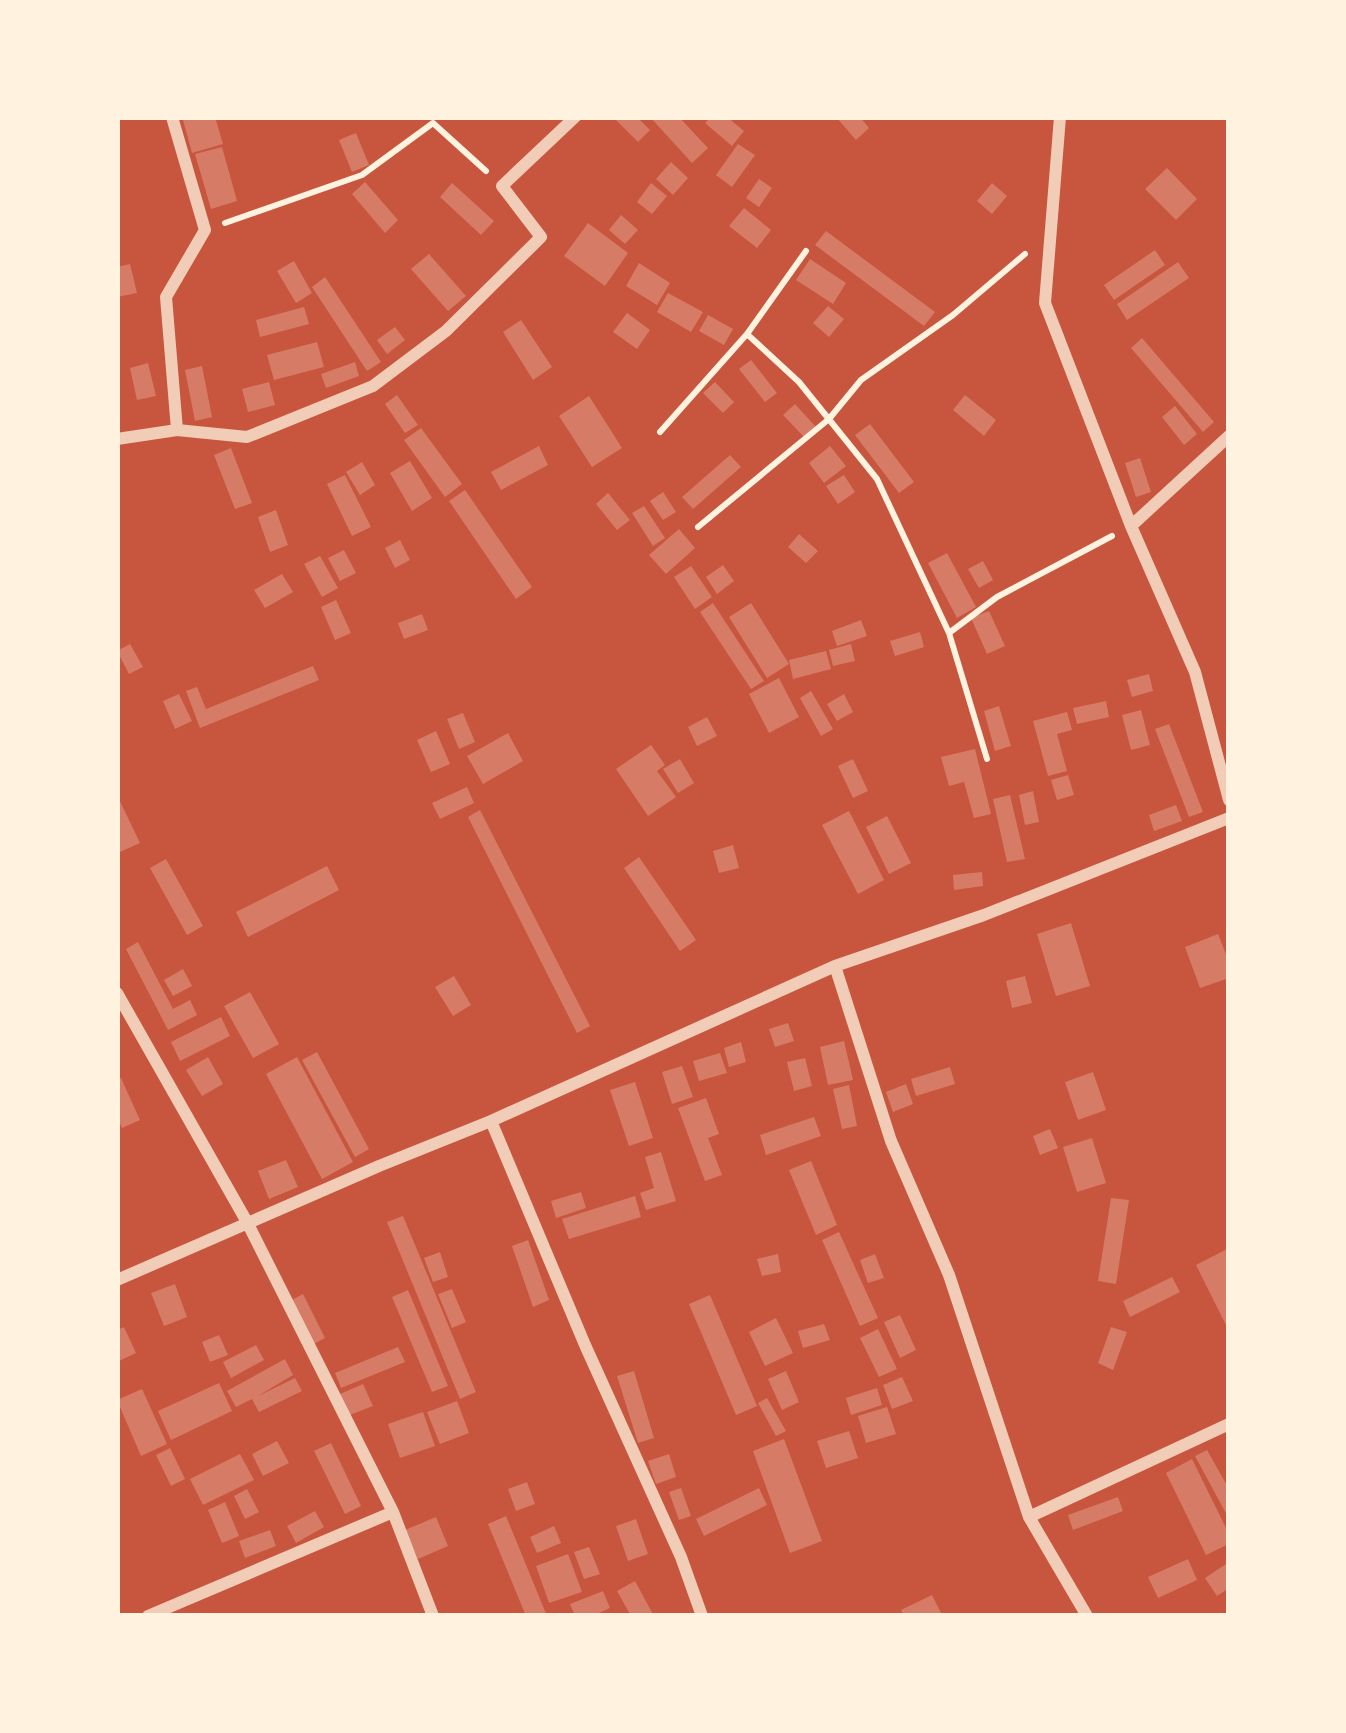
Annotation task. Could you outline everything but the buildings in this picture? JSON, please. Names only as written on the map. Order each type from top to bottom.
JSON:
[{"type":"street","points":[[172,117],[205,230],[166,297],[177,430]]},
{"type":"street","points":[[117,440],[177,430],[247,436],[373,386],[446,331],[541,237],[502,186],[575,117]]},
{"type":"street","points":[[1060,117],[1045,303],[1131,526],[1195,672],[1229,800]]},
{"type":"street","points":[[1131,526],[1229,436]]},
{"type":"street","points":[[117,1280],[491,1121],[835,966],[985,915],[1229,818]]},
{"type":"street","points":[[835,966],[891,1141],[950,1275],[1029,1517],[1087,1616]]},
{"type":"street","points":[[117,993],[247,1222],[394,1512],[433,1616]]},
{"type":"street","points":[[491,1121],[680,1557],[701,1616]]},
{"type":"street","points":[[1029,1517],[1229,1424]]},
{"type":"street","points":[[148,1616],[394,1512]]},
{"type":"path","points":[[205,230],[362,175],[433,124],[502,186]]},
{"type":"path","points":[[698,527],[829,418],[861,380],[953,315],[1050,232]]},
{"type":"path","points":[[660,432],[747,334],[806,250]]},
{"type":"path","points":[[747,334],[799,382],[877,479],[949,633],[987,759]]},
{"type":"path","points":[[949,633],[997,597],[1131,526]]}]
